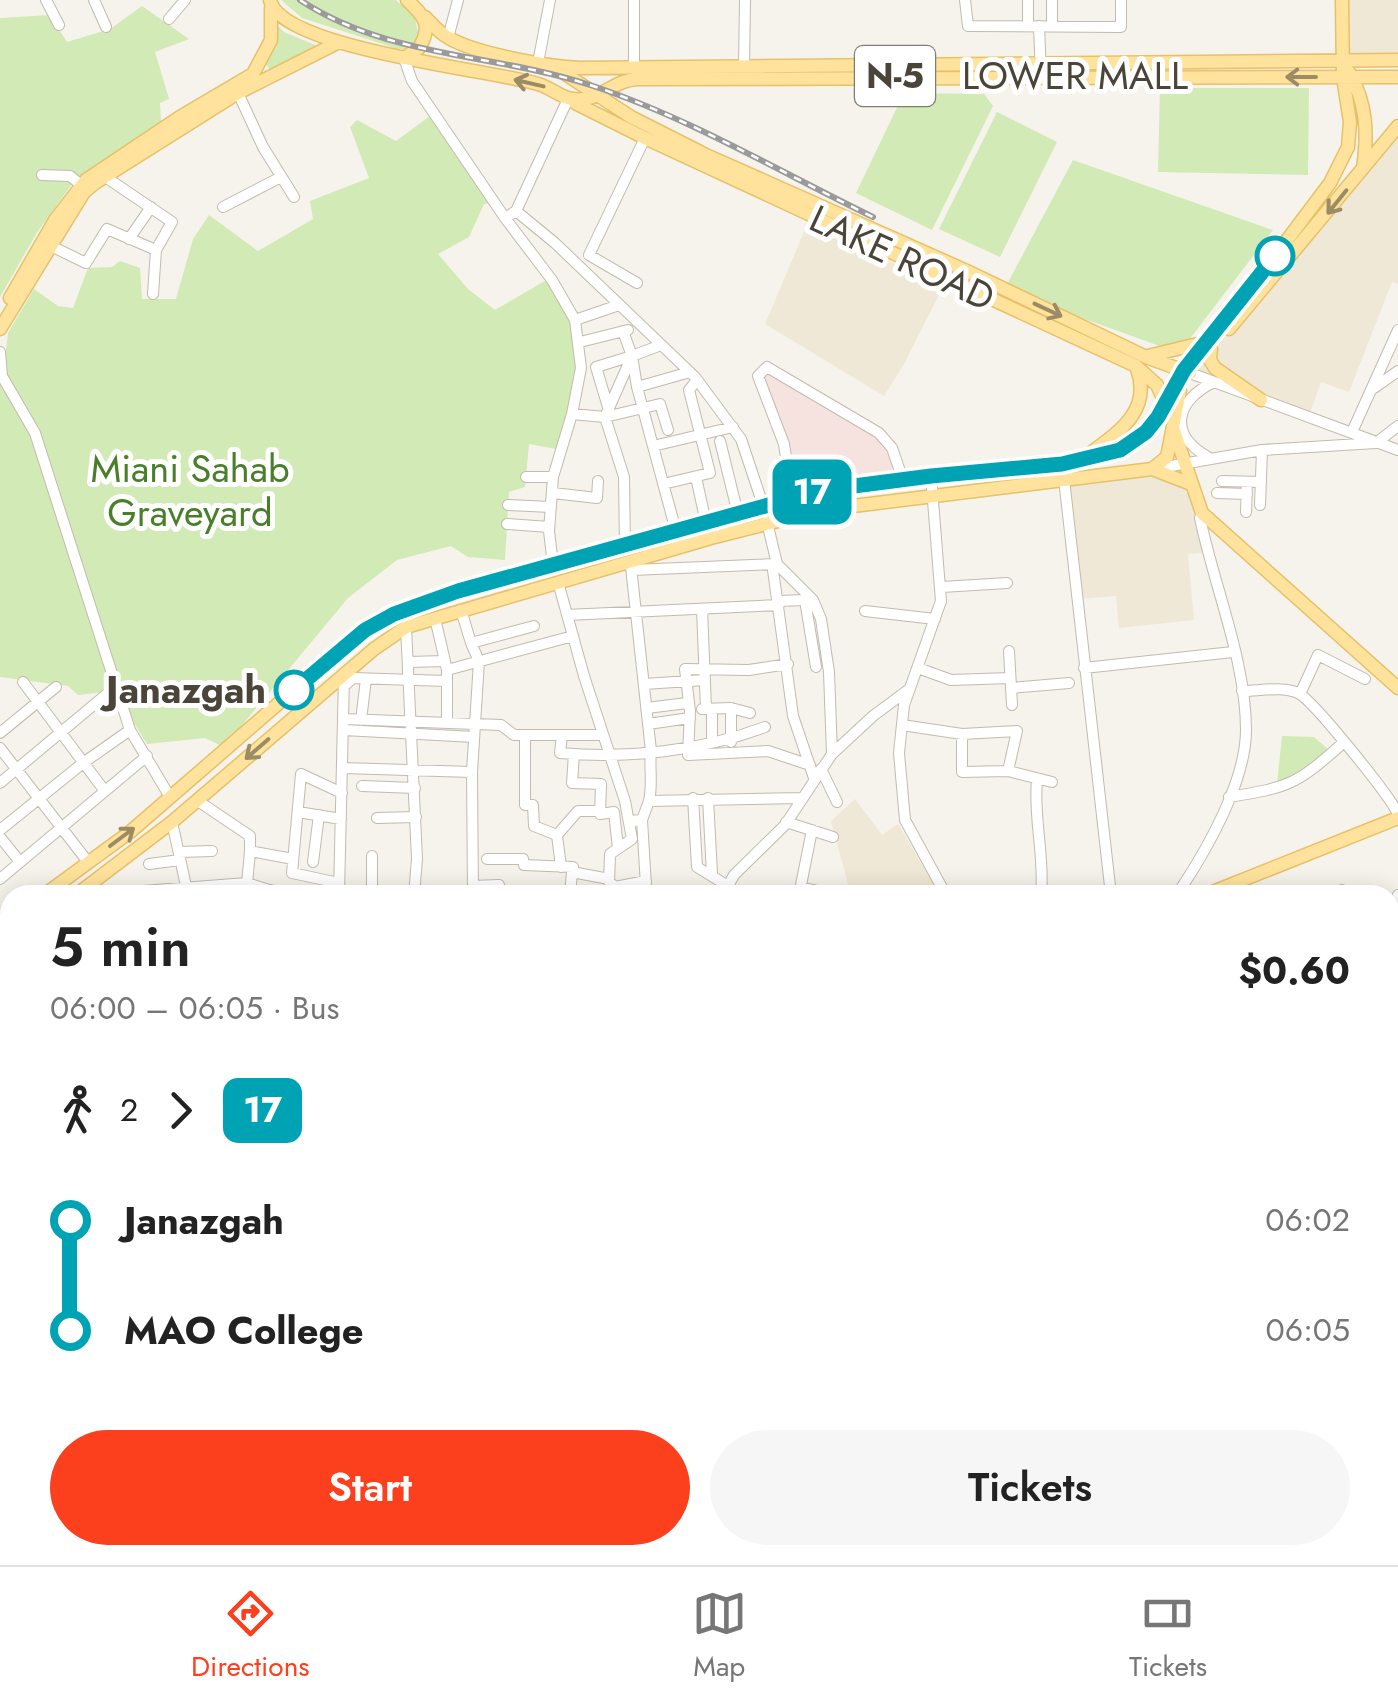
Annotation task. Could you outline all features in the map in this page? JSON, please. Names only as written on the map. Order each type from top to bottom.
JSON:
[{"type":"main road","name":"N-5","points":[[406,0],[453,41]]},
{"type":"main road","points":[[1342,0],[1342,62],[1368,127],[1363,170]]},
{"type":"main road","name":"N-5","points":[[268,3],[288,22],[339,42],[404,58]]},
{"type":"main road","points":[[0,313],[55,220],[81,185],[118,157],[253,74],[271,40],[268,3]]},
{"type":"main road","points":[[404,58],[423,43],[425,17]]},
{"type":"main road","name":"LOWER MALL","points":[[453,41],[554,67],[1040,69],[1398,77]]},
{"type":"main road","points":[[0,329],[84,192],[238,93],[339,42]]},
{"type":"main road","name":"LOWER MALL","points":[[404,58],[536,83],[568,99],[588,100],[622,81],[638,78],[1398,60]]},
{"type":"main road","points":[[554,67],[631,117],[706,154],[969,272],[1141,361],[1187,372]]},
{"type":"main road","points":[[1261,400],[1214,368],[1210,345],[1330,183],[1348,147],[1348,77]]},
{"type":"main road","name":"LAKE ROAD","points":[[568,99],[645,138],[1141,361],[1167,402],[1200,510]]},
{"type":"main road","points":[[57,885],[170,797],[356,638],[415,604],[792,497],[931,476],[1062,464],[1106,456],[1134,441],[1158,417],[1187,372],[1398,126]]},
{"type":"main road","points":[[1141,361],[1210,345]]},
{"type":"main road","points":[[1079,461],[1136,412],[1142,387],[1141,361]]},
{"type":"main road","points":[[1152,470],[1167,457],[1177,398],[1187,372]]},
{"type":"main road","points":[[89,885],[344,680],[387,638],[413,625],[558,582],[630,566],[767,522],[821,510],[1152,470],[1192,484]]},
{"type":"main road","points":[[1200,510],[1398,688]]},
{"type":"main road","points":[[413,625],[415,604]]},
{"type":"main road","points":[[1229,885],[1398,816]]},
{"type":"street","points":[[46,0],[59,25]]},
{"type":"street","points":[[94,0],[106,27]]},
{"type":"street","points":[[170,18],[185,0]]},
{"type":"street","points":[[443,0],[454,17]]},
{"type":"street","points":[[453,41],[458,0]]},
{"type":"street","points":[[538,63],[550,0]]},
{"type":"street","points":[[634,0],[634,67]]},
{"type":"street","points":[[744,66],[745,0]]},
{"type":"street","points":[[966,0],[968,26],[1122,27],[1121,0]]},
{"type":"street","points":[[1028,0],[1040,69]]},
{"type":"street","points":[[1052,0],[1052,26]]},
{"type":"street","points":[[404,58],[412,81],[576,320],[581,368],[553,477],[549,527],[553,565]]},
{"type":"street","points":[[238,93],[262,147],[294,197]]},
{"type":"street","points":[[505,218],[516,211],[568,99]]},
{"type":"street","points":[[637,283],[589,254],[645,138]]},
{"type":"street","points":[[42,175],[70,176],[81,185]]},
{"type":"street","points":[[104,176],[172,222],[156,250],[153,294]]},
{"type":"street","points":[[223,206],[281,177]]},
{"type":"street","points":[[129,240],[152,207]]},
{"type":"street","points":[[516,211],[694,376],[741,439],[763,505]]},
{"type":"street","points":[[51,246],[86,263],[107,229],[156,250]]},
{"type":"street","points":[[576,320],[619,305]]},
{"type":"street","points":[[580,342],[640,325]]},
{"type":"street","points":[[1352,432],[1398,330]]},
{"type":"street","points":[[623,331],[676,532]]},
{"type":"street","points":[[625,546],[624,478],[596,368],[662,345]]},
{"type":"street","points":[[0,352],[2,376],[35,433],[130,730],[170,797]]},
{"type":"street","points":[[607,412],[632,356]]},
{"type":"street","points":[[792,497],[784,444],[758,376],[767,366],[879,432],[892,448],[903,480]]},
{"type":"street","points":[[1373,389],[1398,371]]},
{"type":"street","points":[[1187,372],[1398,450]]},
{"type":"street","points":[[615,396],[694,376]]},
{"type":"street","points":[[663,484],[710,474],[688,390],[694,376]]},
{"type":"street","points":[[1209,457],[1187,439],[1181,418],[1189,398],[1214,382]]},
{"type":"street","points":[[572,414],[660,404],[668,430]]},
{"type":"street","points":[[1322,445],[1330,434],[1324,421]]},
{"type":"street","points":[[1152,470],[1262,450],[1376,443],[1398,426]]},
{"type":"street","points":[[653,446],[734,427]]},
{"type":"street","points":[[720,441],[738,514]]},
{"type":"street","points":[[1260,505],[1262,450]]},
{"type":"street","points":[[526,476],[553,477]]},
{"type":"street","points":[[931,476],[942,587],[935,620],[910,690],[899,753],[904,820],[940,885]]},
{"type":"street","points":[[696,477],[706,523]]},
{"type":"street","points":[[1064,479],[1110,885]]},
{"type":"street","points":[[553,493],[596,498],[598,481]]},
{"type":"street","points":[[1219,487],[1247,488],[1261,482]]},
{"type":"street","points":[[1246,512],[1247,488]]},
{"type":"street","points":[[508,506],[551,508]]},
{"type":"street","points":[[1183,885],[1220,825],[1246,735],[1234,652],[1200,510]]},
{"type":"street","points":[[767,522],[777,564],[813,600],[821,619],[829,672],[832,754]]},
{"type":"street","points":[[507,524],[549,527]]},
{"type":"street","points":[[487,858],[523,859],[524,865],[567,870],[612,883],[646,884],[642,820],[652,784],[652,751],[630,566],[777,564]]},
{"type":"street","points":[[777,564],[773,570],[793,716],[815,771],[838,802]]},
{"type":"street","points":[[558,582],[629,821],[632,839],[614,851]]},
{"type":"street","points":[[942,587],[1007,583]]},
{"type":"street","points":[[567,615],[806,600],[816,667]]},
{"type":"street","points":[[702,609],[712,743]]},
{"type":"street","points":[[461,610],[478,661],[472,772],[473,885]]},
{"type":"street","points":[[865,611],[935,620]]},
{"type":"street","points":[[435,618],[446,671],[447,723]]},
{"type":"street","points":[[413,625],[408,662],[418,859],[415,885]]},
{"type":"street","points":[[471,643],[534,626]]},
{"type":"street","points":[[339,885],[344,680],[409,680],[573,636]]},
{"type":"street","points":[[1009,651],[1012,705]]},
{"type":"street","points":[[1084,668],[1234,652]]},
{"type":"street","points":[[1300,694],[1318,655],[1364,679]]},
{"type":"street","points":[[408,662],[446,671]]},
{"type":"street","points":[[788,664],[704,674],[685,669],[688,756],[768,751],[815,771]]},
{"type":"street","points":[[918,668],[950,680],[1070,683]]},
{"type":"street","points":[[362,720],[366,679]]},
{"type":"street","points":[[644,684],[684,681]]},
{"type":"street","points":[[22,682],[104,790]]},
{"type":"street","points":[[0,733],[56,687]]},
{"type":"street","points":[[0,783],[114,688]]},
{"type":"street","points":[[728,885],[786,822],[815,771],[873,716],[910,690]]},
{"type":"street","points":[[1242,692],[1287,690],[1300,694],[1393,803],[1398,816]]},
{"type":"street","points":[[647,708],[732,708],[750,713]]},
{"type":"street","points":[[731,754],[732,708]]},
{"type":"street","points":[[648,724],[689,710]]},
{"type":"street","points":[[344,725],[362,720],[412,728],[447,723],[474,730]]},
{"type":"street","points":[[902,724],[962,734],[1017,731],[1008,771]]},
{"type":"street","points":[[344,725],[474,730],[501,726],[514,736],[603,736]]},
{"type":"street","points":[[562,736],[560,753],[610,757],[731,740],[765,727]]},
{"type":"street","points":[[20,862],[0,834],[39,798],[130,730]]},
{"type":"street","points":[[962,734],[962,772],[1008,771],[1052,782]]},
{"type":"street","points":[[525,736],[525,805],[533,805],[534,826],[557,834]]},
{"type":"street","points":[[1229,797],[1296,782],[1342,743]]},
{"type":"street","points":[[0,748],[88,862]]},
{"type":"street","points":[[574,754],[572,782],[601,784],[600,811]]},
{"type":"street","points":[[0,879],[147,756]]},
{"type":"street","points":[[343,768],[472,772]]},
{"type":"street","points":[[326,885],[292,874],[301,774],[342,794]]},
{"type":"street","points":[[1038,779],[1035,803],[1041,885]]},
{"type":"street","points":[[362,786],[414,788]]},
{"type":"street","points":[[693,798],[697,867],[712,874],[721,885]]},
{"type":"street","points":[[708,798],[712,874]]},
{"type":"street","points":[[649,801],[801,798]]},
{"type":"street","points":[[198,800],[250,836],[246,885]]},
{"type":"street","points":[[557,834],[578,811],[614,812],[612,883]]},
{"type":"street","points":[[298,812],[341,819]]},
{"type":"street","points":[[313,862],[319,815]]},
{"type":"street","points":[[377,818],[416,817]]},
{"type":"street","points":[[629,821],[642,820]]},
{"type":"street","points":[[172,822],[186,885]]},
{"type":"street","points":[[786,822],[832,837]]},
{"type":"street","points":[[801,885],[812,830]]},
{"type":"street","points":[[557,834],[569,885]]},
{"type":"street","points":[[148,864],[212,851]]},
{"type":"street","points":[[250,851],[294,859]]},
{"type":"street","points":[[372,856],[372,885]]},
{"type":"shaded area","points":[[1342,0],[1398,0],[1398,60],[1343,62]]},
{"type":"shaded area","points":[[1398,126],[1398,284],[1392,282],[1349,392],[1321,382],[1310,413],[1190,373],[1299,249]]},
{"type":"shaded area","points":[[807,225],[944,285],[884,396],[765,324]]},
{"type":"shaded area","points":[[764,371],[860,425],[882,443],[894,464],[896,477],[795,493],[790,445],[762,379]]},
{"type":"shaded area","points":[[1188,463],[1212,552],[1188,554],[1194,620],[1119,628],[1116,596],[1078,599],[1064,479]]},
{"type":"shaded area","points":[[855,799],[882,835],[898,824],[934,885],[848,885],[831,821]]},
{"type":"green space","points":[[281,0],[396,0],[415,17],[419,38],[409,49],[398,49],[302,18]]},
{"type":"green space","points":[[142,6],[189,39],[155,52],[169,99],[160,103],[161,122],[75,180],[38,231],[0,297],[0,18],[50,15],[67,42],[110,29]]},
{"type":"green space","points":[[277,25],[284,32],[320,47],[270,70],[265,63],[274,49]]},
{"type":"green space","points":[[1160,88],[1309,88],[1308,175],[1158,172]]},
{"type":"green space","points":[[904,93],[984,94],[993,106],[932,230],[856,193]]},
{"type":"green space","points":[[997,112],[1057,142],[1000,257],[939,229]]},
{"type":"green space","name":"Miani Sahab Graveyard","points":[[434,113],[495,203],[484,204],[469,237],[438,254],[468,289],[495,310],[548,279],[570,323],[576,367],[561,450],[529,444],[525,487],[509,492],[505,560],[468,557],[451,546],[397,560],[348,598],[224,747],[205,738],[147,744],[114,691],[78,695],[68,686],[0,677],[0,368],[4,367],[8,333],[34,289],[58,306],[73,308],[88,268],[112,267],[120,261],[140,268],[142,299],[176,299],[193,239],[209,215],[258,251],[313,219],[310,201],[369,178],[350,127],[357,120],[396,141]]},
{"type":"green space","points":[[1073,160],[1273,230],[1179,353],[1004,290]]},
{"type":"green space","points":[[1282,736],[1314,737],[1328,749],[1294,779],[1277,784]]},
{"type":"railway","points":[[300,0],[334,19],[405,44],[553,75],[626,98],[698,129],[873,217]]},
{"type":"bus line","name":"17","points":[[294,690],[365,630],[415,604],[458,591],[823,490],[1062,464],[1120,450],[1146,432],[1158,417],[1184,370],[1275,256]]},
{"type":"place","name":"Janazgah","points":[[294,690]]}]
